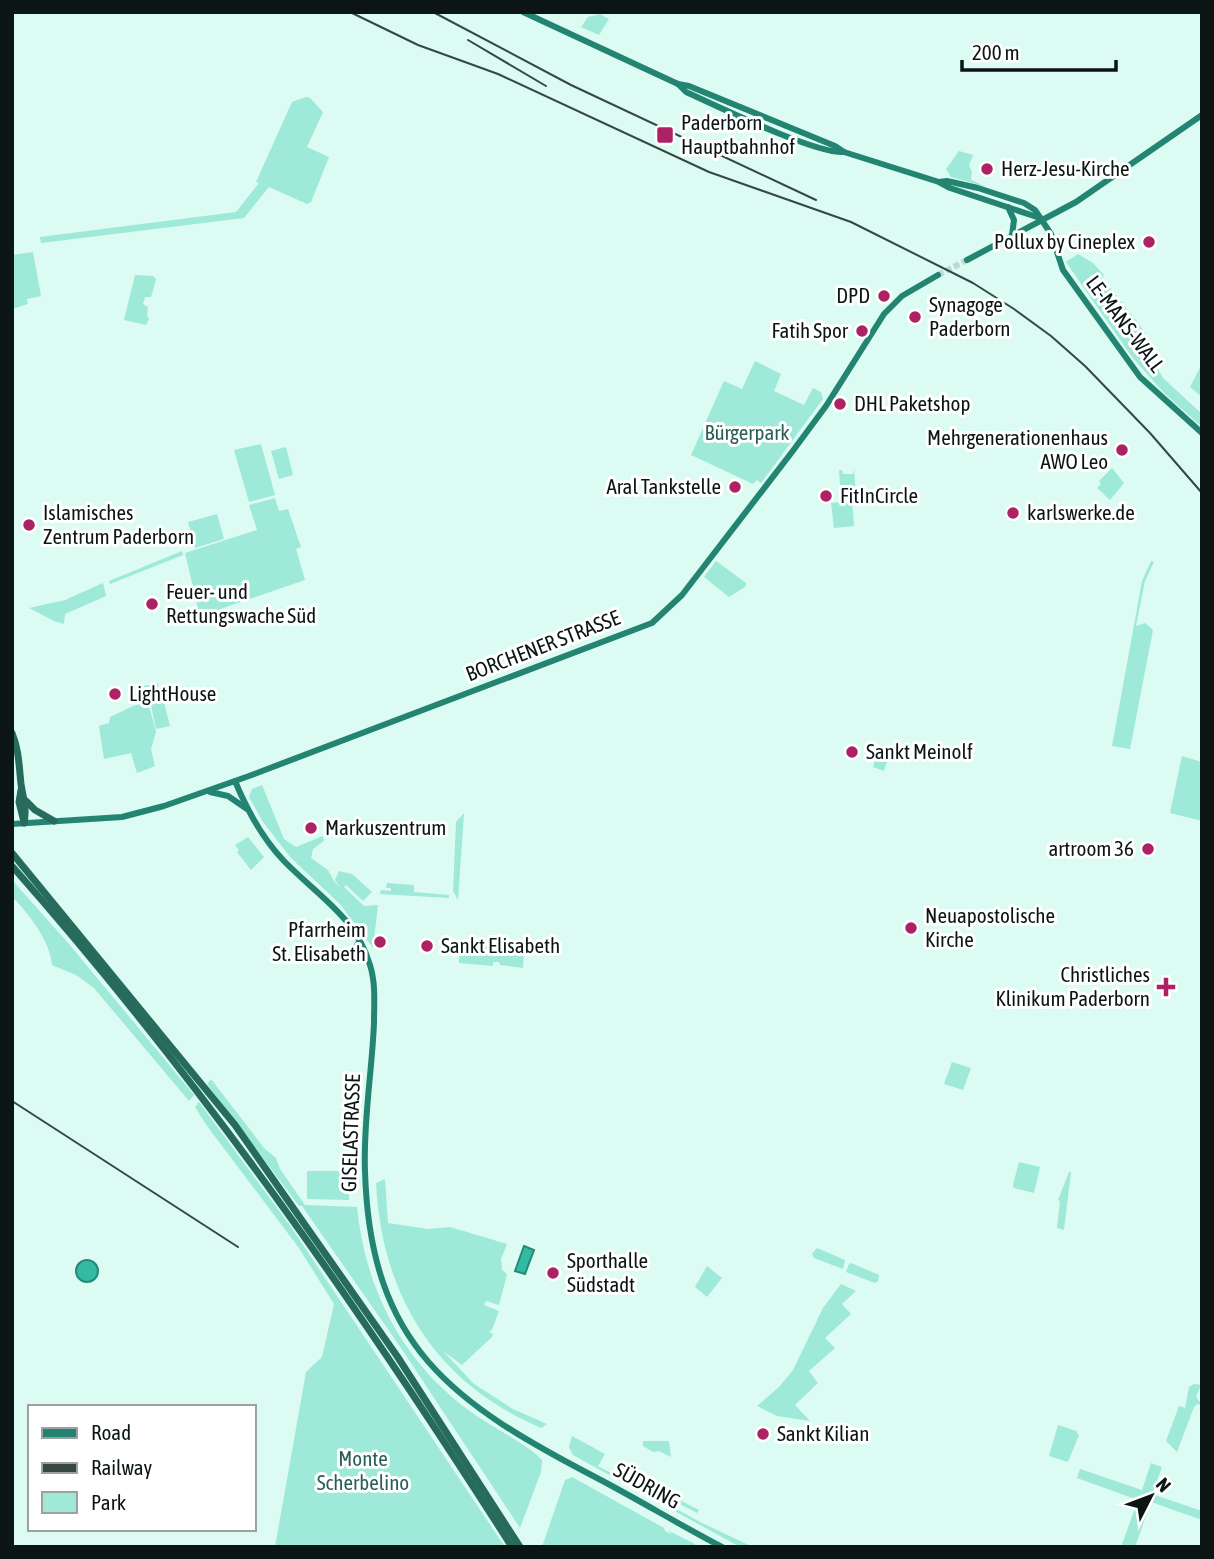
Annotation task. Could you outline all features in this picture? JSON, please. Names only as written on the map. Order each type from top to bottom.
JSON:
[{"type":"highway","points":[[13,736],[18,752],[24,823]]},
{"type":"highway","points":[[12,812],[22,801]]},
{"type":"highway","points":[[22,801],[54,821]]},
{"type":"highway","points":[[12,853],[235,1125],[397,1356],[520,1547]]},
{"type":"highway","points":[[12,866],[71,932],[230,1132],[340,1284],[512,1547]]},
{"type":"main road","points":[[523,12],[678,84],[689,86],[844,152],[1024,203],[1031,206],[1043,219]]},
{"type":"main road","points":[[967,260],[1076,202],[1202,115]]},
{"type":"main road","points":[[939,181],[950,188],[1043,219]]},
{"type":"main road","points":[[1008,206],[1013,218],[1012,235]]},
{"type":"main road","name":"LE-MANS-WALL","points":[[1043,219],[1063,270],[1140,377],[1202,433]]},
{"type":"main road","name":"BORCHENER STRASSE","points":[[12,824],[122,817],[208,791],[652,623],[682,595],[799,443],[826,406],[882,316],[902,296],[938,275]]},
{"type":"main road","name":"GISELASTRASSE","points":[[235,781],[263,835],[277,853],[337,908],[360,940],[370,962],[374,988],[373,1052],[365,1168],[367,1217],[379,1273],[399,1319],[410,1339],[441,1377],[459,1394],[497,1423],[554,1456]]},
{"type":"main road","points":[[208,791],[228,796],[248,809]]},
{"type":"main road","points":[[343,958],[353,951],[360,940]]},
{"type":"main road","name":"SÜDRING","points":[[554,1456],[722,1547]]},
{"type":"green space","points":[[600,14],[609,19],[599,35],[581,27],[588,17]]},
{"type":"green space","points":[[306,97],[323,112],[307,147],[329,157],[311,202],[307,204],[269,187],[244,218],[41,243],[40,237],[236,212],[259,183],[256,182],[292,102]]},
{"type":"green space","points":[[959,151],[973,155],[969,165],[971,180],[987,187],[951,177],[946,169]]},
{"type":"green space","points":[[33,252],[41,296],[27,299],[28,304],[12,309],[12,255]]},
{"type":"green space","points":[[1078,254],[1093,263],[1104,275],[1102,278],[1139,324],[1155,349],[1151,351],[1151,357],[1163,378],[1202,414],[1202,427],[1164,393],[1132,357],[1066,262]]},
{"type":"green space","points":[[135,275],[153,276],[156,279],[151,297],[145,297],[143,304],[148,307],[149,319],[146,325],[124,320]]},
{"type":"green space","name":"Bürgerpark","points":[[755,361],[781,374],[774,391],[804,405],[813,388],[821,392],[823,399],[761,483],[757,480],[753,484],[691,455],[724,381],[742,389]]},
{"type":"green space","points":[[1202,364],[1202,397],[1190,387]]},
{"type":"green space","points":[[261,444],[275,495],[249,502],[234,450]]},
{"type":"green space","points":[[286,447],[293,475],[279,479],[271,451]]},
{"type":"green space","points":[[1112,468],[1124,483],[1110,500],[1097,488],[1101,484],[1099,481]]},
{"type":"green space","points":[[854,469],[856,496],[853,492],[843,492],[841,497],[839,470],[842,470],[843,474],[853,474]]},
{"type":"green space","points":[[275,498],[279,511],[288,509],[301,547],[296,549],[305,580],[200,616],[185,553],[257,530],[249,505]]},
{"type":"green space","points":[[852,501],[854,526],[834,528],[831,503]]},
{"type":"green space","points":[[217,514],[224,539],[195,548],[188,522]]},
{"type":"green space","points":[[182,551],[183,555],[110,584],[109,581]]},
{"type":"green space","points":[[716,561],[746,583],[745,587],[729,597],[704,577]]},
{"type":"green space","points":[[1151,561],[1154,562],[1145,581],[1136,626],[1145,623],[1153,630],[1130,749],[1112,746],[1142,581]]},
{"type":"green space","points":[[103,583],[106,596],[65,614],[64,624],[29,608],[65,600]]},
{"type":"green space","points":[[158,683],[161,697],[132,703],[129,689]]},
{"type":"green space","points":[[163,698],[170,726],[156,729],[150,701]]},
{"type":"green space","points":[[148,702],[156,732],[151,749],[155,766],[137,773],[131,753],[104,759],[99,726],[109,723],[110,717]]},
{"type":"green space","points":[[879,748],[890,752],[884,771],[873,767]]},
{"type":"green space","points":[[1182,756],[1202,762],[1202,821],[1170,813]]},
{"type":"green space","points":[[262,785],[284,839],[296,847],[323,836],[324,841],[313,849],[311,858],[328,870],[334,881],[340,887],[335,880],[339,871],[352,874],[372,892],[363,901],[346,885],[344,887],[364,906],[378,905],[373,948],[340,904],[291,858],[263,822],[249,797],[252,789]]},
{"type":"green space","points":[[464,813],[458,900],[453,891],[456,822]]},
{"type":"green space","points":[[248,837],[264,857],[251,870],[235,845]]},
{"type":"green space","points":[[12,880],[69,944],[194,1095],[189,1101],[94,988],[76,975],[52,965],[43,937],[12,896]]},
{"type":"green space","points":[[387,883],[414,885],[414,892],[449,895],[449,898],[380,894],[381,890],[391,891],[391,888],[386,888]]},
{"type":"green space","points":[[459,944],[487,944],[488,947],[524,950],[523,968],[500,965],[499,962],[493,962],[493,966],[459,963]]},
{"type":"green space","points":[[952,1062],[971,1068],[963,1090],[944,1084]]},
{"type":"green space","points":[[211,1079],[264,1148],[276,1158],[280,1169],[305,1205],[357,1207],[361,1237],[379,1295],[407,1347],[426,1371],[471,1412],[528,1448],[542,1460],[541,1472],[520,1528],[401,1348],[302,1206],[299,1206],[207,1084]]},
{"type":"green space","name":"Monte Scherbelino","points":[[199,1102],[291,1227],[505,1547],[275,1547],[306,1372],[322,1357],[334,1304],[299,1248],[207,1126],[195,1107]]},
{"type":"green space","points":[[1019,1162],[1040,1167],[1034,1193],[1014,1188]]},
{"type":"green space","points":[[307,1171],[349,1171],[349,1200],[307,1199]]},
{"type":"green space","points":[[1069,1172],[1064,1230],[1057,1228],[1058,1200]]},
{"type":"green space","points":[[385,1179],[388,1223],[428,1229],[450,1227],[507,1244],[501,1259],[502,1270],[507,1274],[499,1305],[486,1301],[484,1305],[499,1311],[489,1332],[493,1334],[492,1337],[462,1365],[443,1351],[474,1384],[513,1409],[547,1424],[541,1428],[504,1409],[472,1387],[444,1361],[421,1331],[403,1299],[390,1263],[381,1224],[376,1183]]},
{"type":"green space","points":[[817,1248],[845,1260],[843,1269],[814,1258],[812,1254]]},
{"type":"green space","points":[[851,1263],[879,1275],[878,1281],[875,1283],[846,1272]]},
{"type":"green space","points":[[707,1266],[722,1278],[707,1297],[695,1287]]},
{"type":"green space","points":[[841,1284],[856,1291],[842,1304],[851,1314],[825,1338],[835,1348],[809,1371],[818,1383],[795,1405],[810,1421],[777,1416],[757,1406],[779,1387],[793,1370],[823,1308]]},
{"type":"green space","points":[[1194,1384],[1201,1385],[1196,1397],[1202,1405],[1197,1404],[1194,1407],[1177,1452],[1166,1441],[1179,1406],[1185,1408],[1189,1387]]},
{"type":"green space","points":[[1058,1425],[1076,1431],[1079,1435],[1068,1462],[1049,1456]]},
{"type":"green space","points":[[572,1436],[605,1454],[598,1466],[702,1523],[753,1547],[740,1547],[573,1455],[569,1447]]},
{"type":"green space","points":[[643,1441],[669,1441],[671,1457],[659,1451],[653,1452],[643,1446]]},
{"type":"green space","points":[[1151,1463],[1162,1467],[1152,1494],[1202,1511],[1202,1520],[1151,1502],[1135,1547],[1121,1547],[1138,1500],[1077,1478],[1080,1469],[1142,1490]]},
{"type":"green space","points":[[621,1470],[699,1510],[697,1513],[620,1473]]},
{"type":"green space","points":[[572,1477],[665,1531],[695,1544],[695,1547],[542,1547],[565,1480]]},
{"type":"shaded area","points":[[524,1246],[534,1250],[525,1274],[515,1271]]},
{"type":"shaded area","points":[[87,1260],[95,1263],[98,1271],[95,1279],[87,1282],[79,1279],[76,1271],[79,1263]]},
{"type":"tunnel","points":[[938,275],[967,260]]},
{"type":"railway","points":[[350,12],[418,45],[498,74],[709,172],[851,222],[973,283],[1051,336],[1085,366],[1150,433],[1202,493]]},
{"type":"railway","points":[[433,12],[571,85],[816,200]]},
{"type":"railway","points":[[468,40],[546,86]]},
{"type":"railway","points":[[12,1101],[238,1247]]},
{"type":"place","name":"Paderborn Hauptbahnhof","points":[[665,135]]},
{"type":"place","name":"Herz-Jesu-Kirche","points":[[987,169]]},
{"type":"place","name":"Pollux by Cineplex","points":[[1149,242]]},
{"type":"place","name":"DPD","points":[[884,296]]},
{"type":"place","name":"Synagoge Paderborn","points":[[915,317]]},
{"type":"place","name":"Fatih Spor","points":[[862,331]]},
{"type":"place","name":"DHL Paketshop","points":[[840,404]]},
{"type":"place","name":"Mehrgenerationenhaus AWO Leo","points":[[1122,450]]},
{"type":"place","name":"Aral Tankstelle","points":[[735,487]]},
{"type":"place","name":"FitInCircle","points":[[826,496]]},
{"type":"place","name":"karlswerke.de","points":[[1013,513]]},
{"type":"place","name":"Islamisches Zentrum Paderborn","points":[[29,525]]},
{"type":"place","name":"Feuer- und Rettungswache Süd","points":[[152,604]]},
{"type":"place","name":"LightHouse","points":[[115,694]]},
{"type":"place","name":"Sankt Meinolf","points":[[852,752]]},
{"type":"place","name":"Markuszentrum","points":[[311,828]]},
{"type":"place","name":"artroom 36","points":[[1148,849]]},
{"type":"place","name":"Neuapostolische Kirche","points":[[911,928]]},
{"type":"place","name":"Pfarrheim St. Elisabeth","points":[[380,942]]},
{"type":"place","name":"Sankt Elisabeth","points":[[427,946]]},
{"type":"place","name":"Christliches Klinikum Paderborn","points":[[1166,987]]},
{"type":"place","name":"Sporthalle Südstadt","points":[[553,1273]]},
{"type":"place","name":"Sankt Kilian","points":[[763,1434]]}]
